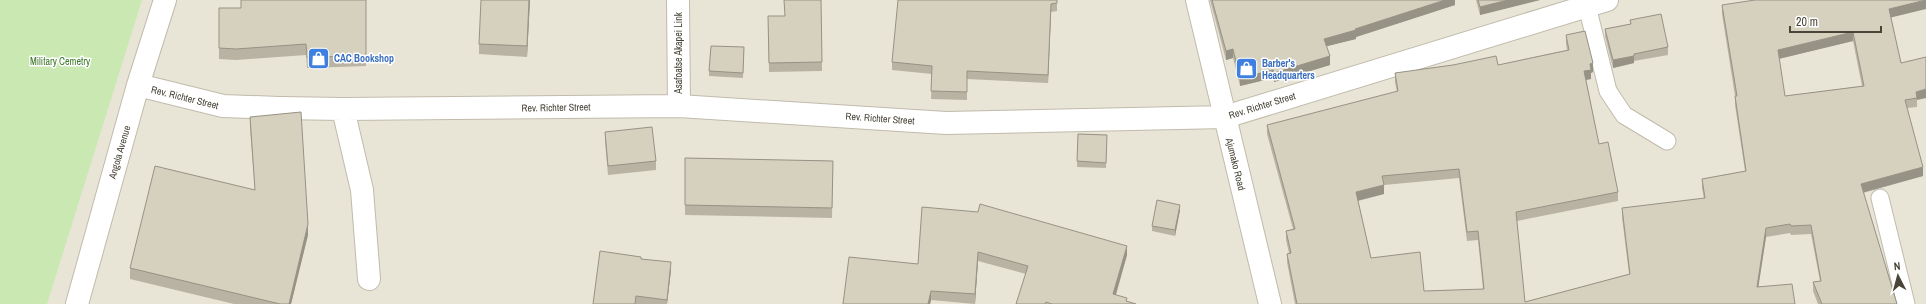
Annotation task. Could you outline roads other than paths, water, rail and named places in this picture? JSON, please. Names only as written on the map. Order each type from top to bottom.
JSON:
[{"type":"street","name":"Angola Avenue","points":[[77,304],[138,85],[165,0]]},
{"type":"street","name":"Asafoatse Akapei Link","points":[[678,0],[679,106]]},
{"type":"street","name":"Ajumako Road","points":[[1197,0],[1270,304]]},
{"type":"street","name":"Rev. Richter Street","points":[[138,85],[223,106],[343,109],[679,106],[946,123],[1224,117],[1597,3]]},
{"type":"street","points":[[343,109],[362,190],[369,278]]},
{"type":"lane","points":[[1597,3],[1608,91],[1624,115],[1667,141]]},
{"type":"lane","points":[[1880,198],[1906,304]]},
{"type":"place","name":"CAC Bookshop","points":[[318,58]]},
{"type":"place","name":"Barber's Headquarters","points":[[1247,69]]},
{"type":"park label","name":"Military Cemetry","points":[[60,61]]}]
